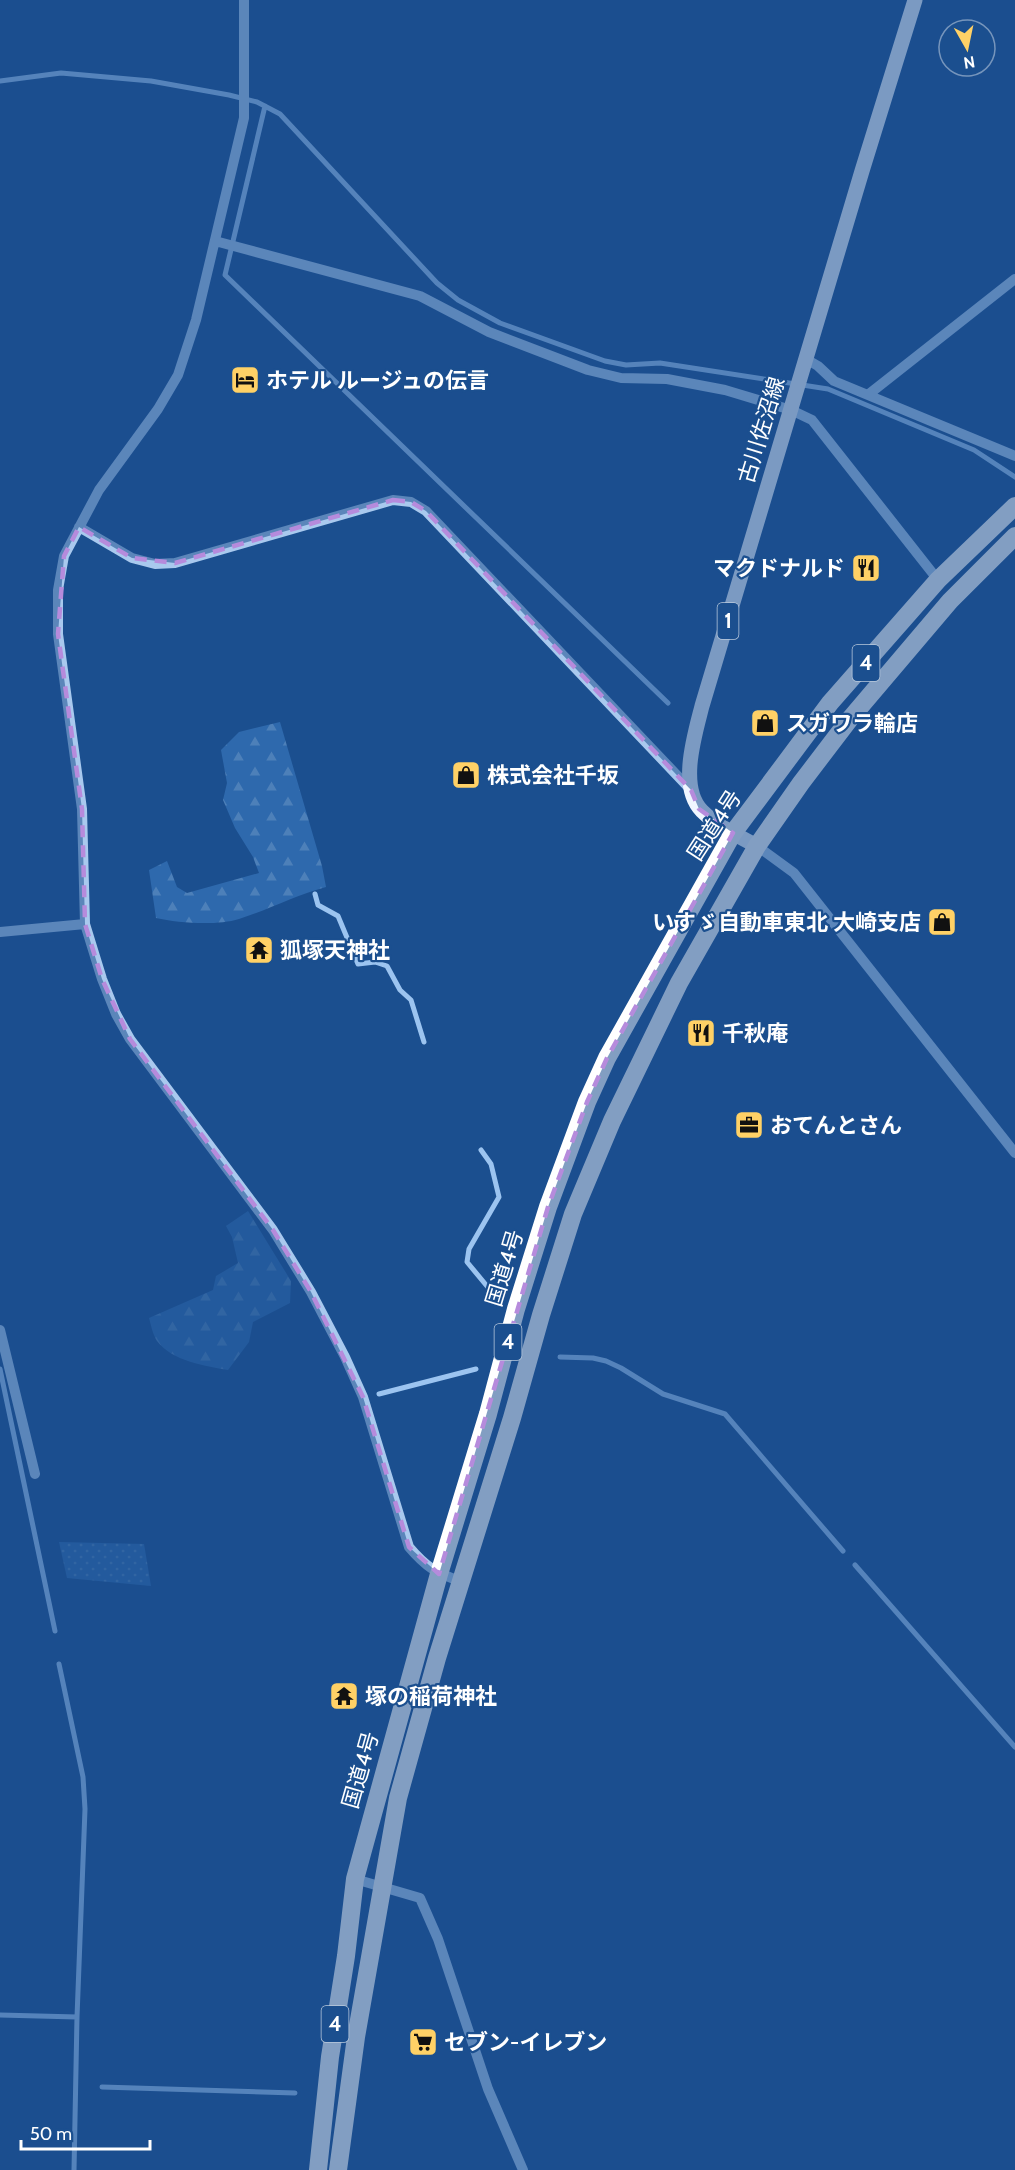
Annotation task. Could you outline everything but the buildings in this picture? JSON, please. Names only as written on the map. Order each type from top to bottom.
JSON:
[{"type":"highway","name":"国道4号","points":[[318,2170],[330,2057],[346,1956],[354,1879],[439,1574],[548,1207],[587,1102],[607,1058],[733,833],[830,703],[938,580],[1015,506]]},
{"type":"highway","name":"国道4号","points":[[338,2170],[356,2037],[398,1798],[460,1581],[573,1214],[612,1120],[679,983],[757,846],[815,765],[883,679],[950,601],[1015,536]]},
{"type":"main road","name":"古川佐沼線","points":[[757,846],[719,825],[699,809],[692,790],[690,756],[702,706],[915,0]]},
{"type":"street","points":[[244,0],[244,118],[218,242],[196,320],[178,375],[158,410],[99,490],[64,556],[58,590],[58,634],[82,809],[85,924],[102,980],[116,1014],[130,1039],[273,1230],[311,1292],[345,1357],[363,1397],[409,1547],[424,1565],[439,1574],[460,1581]]},
{"type":"street","points":[[218,242],[420,296],[489,332],[588,370],[621,378],[667,379],[725,390],[791,410],[812,420],[938,580]]},
{"type":"street","points":[[869,394],[1015,279]]},
{"type":"street","points":[[804,365],[818,366],[834,381],[1015,456]]},
{"type":"street","points":[[79,527],[132,558],[155,564],[174,563],[393,501],[411,502],[426,511],[692,790]]},
{"type":"street","points":[[757,846],[794,873],[1015,1153]]},
{"type":"street","points":[[0,933],[85,924]]},
{"type":"street","points":[[0,1330],[35,1474]]},
{"type":"street","points":[[354,1879],[420,1898],[438,1939],[488,2089],[523,2170]]},
{"type":"highlighted area","points":[[393,500],[411,502],[426,511],[691,790],[699,809],[733,833],[607,1058],[587,1102],[548,1207],[439,1574],[409,1547],[363,1397],[311,1292],[273,1230],[130,1039],[102,979],[85,924],[82,809],[58,634],[64,556],[79,527],[132,558],[175,563]]},
{"type":"green space","points":[[280,722],[326,887],[230,921],[198,923],[156,918],[149,870],[167,861],[177,887],[187,893],[259,873],[223,800],[227,783],[221,750],[239,732]]},
{"type":"green space","points":[[248,1211],[291,1281],[290,1303],[253,1322],[249,1342],[228,1370],[180,1358],[163,1348],[157,1341],[149,1318],[213,1290],[216,1276],[238,1263],[232,1237],[226,1226]]},
{"type":"green space","points":[[59,1542],[144,1544],[151,1586],[67,1578]]},
{"type":"waterway","points":[[0,81],[61,73],[151,81],[257,102],[280,114],[437,283],[458,300],[500,323],[605,361],[626,365],[660,363],[828,389],[974,450],[1015,477]]},
{"type":"waterway","points":[[265,106],[225,275],[668,703]]},
{"type":"waterway","points":[[315,894],[318,905],[338,916],[358,964],[375,962],[387,966],[400,990],[411,1000],[424,1042]]},
{"type":"waterway","points":[[481,1150],[491,1164],[499,1197],[469,1249],[467,1262],[496,1297]]},
{"type":"waterway","points":[[560,1357],[593,1358],[606,1361],[663,1394],[725,1414],[843,1551]]},
{"type":"waterway","points":[[0,1369],[55,1631]]},
{"type":"waterway","points":[[379,1394],[476,1369]]},
{"type":"waterway","points":[[855,1565],[1015,1747]]},
{"type":"waterway","points":[[59,1664],[83,1777],[85,1809],[77,2017]]},
{"type":"waterway","points":[[0,2015],[77,2017],[74,2170]]},
{"type":"waterway","points":[[102,2087],[295,2093]]},
{"type":"place","name":"ホテル ルージュの伝言","points":[[245,380]]},
{"type":"place","name":"マクドナルド","points":[[866,568]]},
{"type":"place","name":"スガワラ輪店","points":[[765,723]]},
{"type":"place","name":"株式会社千坂","points":[[466,775]]},
{"type":"place","name":"いすゞ自動車東北 大崎支店","points":[[942,922]]},
{"type":"place","name":"狐塚天神社","points":[[259,950]]},
{"type":"place","name":"千秋庵","points":[[701,1033]]},
{"type":"place","name":"おてんとさん","points":[[749,1125]]},
{"type":"place","name":"塚の稲荷神社","points":[[344,1696]]},
{"type":"place","name":"セブン-イレブン","points":[[423,2042]]}]
